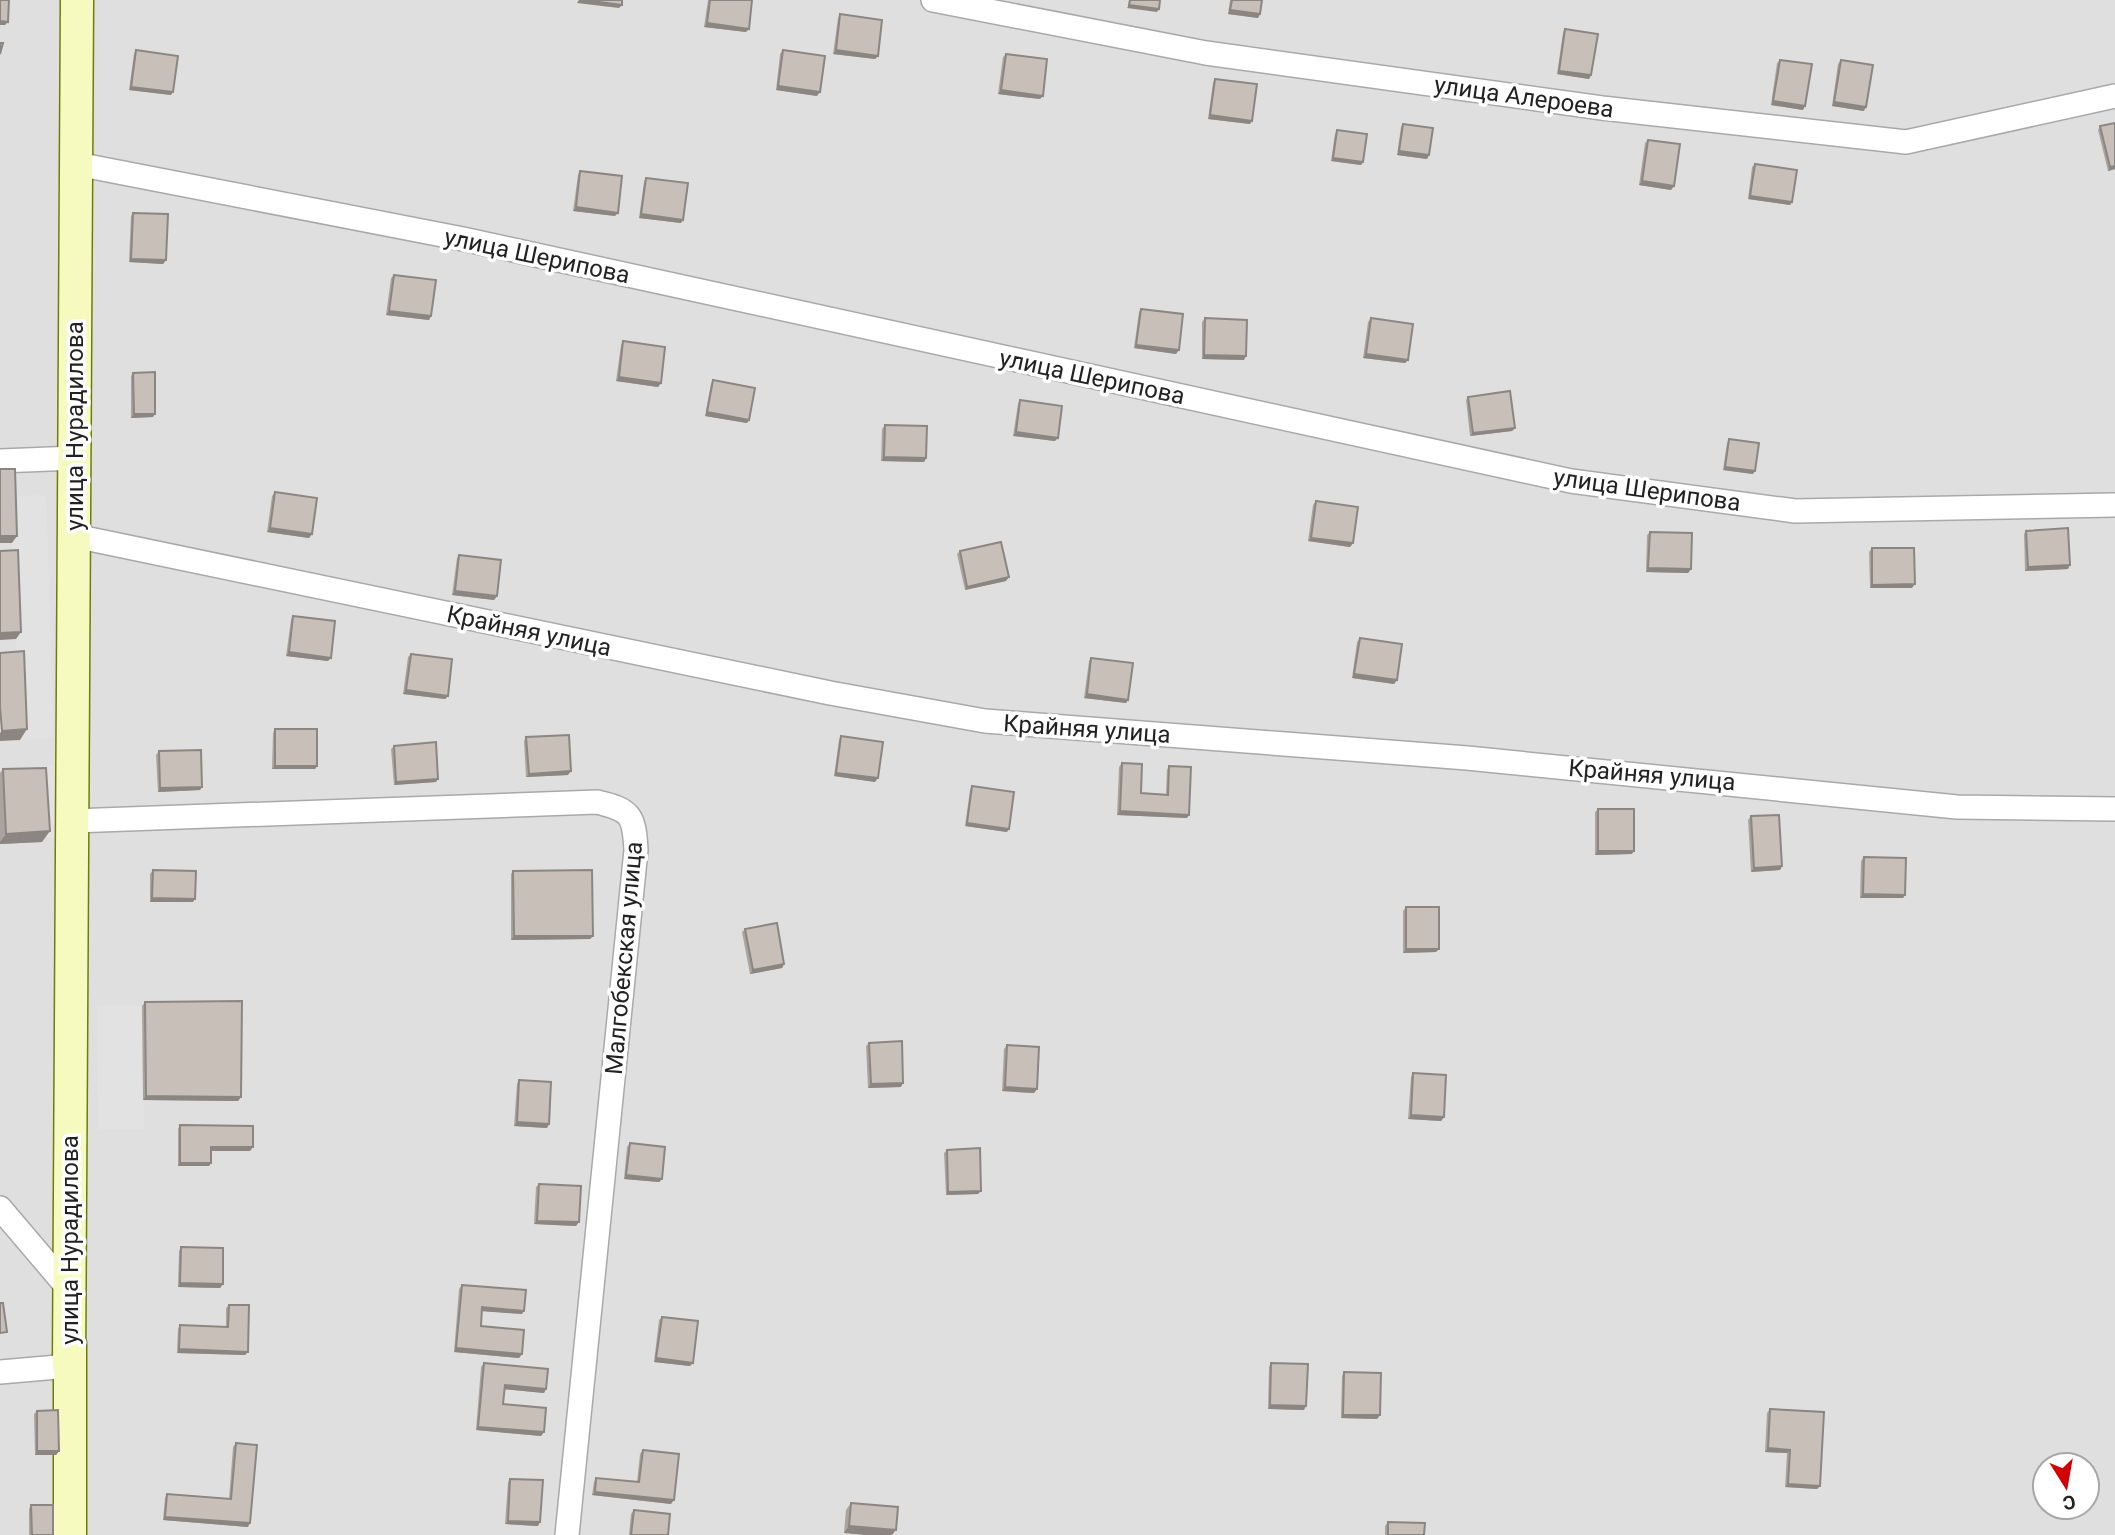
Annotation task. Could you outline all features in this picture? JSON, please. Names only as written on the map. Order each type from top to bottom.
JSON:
[{"type":"street","name":"улица Нурадилова","points":[[69,1366],[77,0]]},
{"type":"street","name":"улица Алероева","points":[[933,0],[1206,53],[1602,108],[1906,142],[2115,96]]},
{"type":"street","name":"улица Шерипова","points":[[77,164],[463,239],[1572,481],[1795,511],[2115,505]]},
{"type":"street","points":[[0,461],[75,458]]},
{"type":"street","name":"Крайняя улица","points":[[75,536],[830,693],[985,721],[1467,758],[1957,807],[2115,809]]},
{"type":"street","name":"Малгобекская улица","points":[[73,821],[597,803],[622,808],[635,822],[636,850],[567,1535]]},
{"type":"street","name":"улица Нурадилова","points":[[69,1366],[72,853]]},
{"type":"street","points":[[0,1208],[68,1288]]},
{"type":"street","points":[[0,1372],[69,1366],[70,1535]]},
{"type":"shaded area","points":[[0,0],[2115,0],[2115,1535],[0,1535]]},
{"type":"shaded area","points":[[46,495],[54,738],[20,740],[10,496]]},
{"type":"shaded area","points":[[47,765],[64,765],[64,838],[47,838]]},
{"type":"shaded area","points":[[97,1006],[142,1006],[144,1129],[98,1129]]},
{"type":"building","points":[[0,0],[9,0],[8,22],[0,21]]},
{"type":"building","points":[[584,0],[622,0],[622,5]]},
{"type":"building","points":[[710,0],[752,0],[749,29],[707,23]]},
{"type":"building","points":[[1130,0],[1160,0],[1159,9],[1129,5]]},
{"type":"building","points":[[1232,0],[1262,0],[1260,14],[1230,10]]},
{"type":"building","points":[[840,14],[882,20],[878,56],[836,50]]},
{"type":"building","points":[[1565,29],[1598,34],[1591,75],[1559,71]]},
{"type":"building","points":[[136,50],[178,56],[173,92],[131,87]]},
{"type":"building","points":[[783,50],[825,56],[820,92],[778,86]]},
{"type":"building","points":[[1006,54],[1047,59],[1043,96],[1001,90]]},
{"type":"building","points":[[1780,60],[1812,64],[1805,106],[1773,101]]},
{"type":"building","points":[[1841,60],[1873,65],[1866,107],[1834,102]]},
{"type":"building","points":[[1215,79],[1257,84],[1252,121],[1210,115]]},
{"type":"building","points":[[2115,123],[2115,166],[2110,167],[2100,126]]},
{"type":"building","points":[[1403,124],[1433,128],[1429,155],[1399,151]]},
{"type":"building","points":[[1337,130],[1367,134],[1363,162],[1333,158]]},
{"type":"building","points":[[1648,140],[1680,144],[1674,186],[1642,181]]},
{"type":"building","points":[[1755,164],[1797,170],[1792,202],[1750,196]]},
{"type":"building","points":[[580,171],[622,176],[618,213],[576,207]]},
{"type":"building","points":[[646,178],[688,183],[683,220],[641,214]]},
{"type":"building","points":[[133,213],[168,214],[166,260],[131,259]]},
{"type":"building","points":[[394,275],[436,280],[431,316],[389,311]]},
{"type":"building","points":[[1141,309],[1183,314],[1179,350],[1136,345]]},
{"type":"building","points":[[1205,318],[1247,320],[1246,356],[1204,355]]},
{"type":"building","points":[[1371,318],[1413,324],[1408,360],[1366,354]]},
{"type":"building","points":[[623,341],[665,347],[661,383],[619,377]]},
{"type":"building","points":[[155,372],[155,414],[134,414],[133,373]]},
{"type":"building","points":[[713,380],[755,388],[749,420],[707,412]]},
{"type":"building","points":[[1510,391],[1515,428],[1473,433],[1468,397]]},
{"type":"building","points":[[1020,400],[1062,406],[1058,438],[1016,432]]},
{"type":"building","points":[[885,425],[927,426],[926,458],[884,457]]},
{"type":"building","points":[[1729,439],[1759,443],[1755,471],[1725,467]]},
{"type":"building","points":[[0,469],[15,469],[17,536],[0,536]]},
{"type":"building","points":[[275,492],[317,498],[312,534],[270,528]]},
{"type":"building","points":[[1316,501],[1358,507],[1353,543],[1311,538]]},
{"type":"building","points":[[2068,528],[2070,565],[2028,567],[2026,531]]},
{"type":"building","points":[[1650,532],[1692,533],[1691,569],[1648,568]]},
{"type":"building","points":[[1001,542],[1009,577],[967,587],[960,551]]},
{"type":"building","points":[[1872,548],[1914,548],[1915,584],[1872,585]]},
{"type":"building","points":[[18,550],[21,632],[0,633],[0,551]]},
{"type":"building","points":[[459,555],[501,560],[497,596],[455,591]]},
{"type":"building","points":[[293,616],[335,621],[331,658],[289,652]]},
{"type":"building","points":[[1360,638],[1402,644],[1397,680],[1354,674]]},
{"type":"building","points":[[24,651],[27,729],[2,731],[0,653]]},
{"type":"building","points":[[411,654],[452,659],[448,696],[406,690]]},
{"type":"building","points":[[1091,658],[1133,663],[1128,700],[1087,694]]},
{"type":"building","points":[[275,729],[317,729],[317,766],[275,766]]},
{"type":"building","points":[[569,735],[571,771],[529,774],[526,737]]},
{"type":"building","points":[[841,736],[883,742],[878,778],[836,773]]},
{"type":"building","points":[[436,742],[438,779],[396,782],[394,746]]},
{"type":"building","points":[[201,750],[202,787],[160,788],[159,751]]},
{"type":"building","points":[[1122,763],[1142,764],[1141,793],[1168,795],[1169,766],[1191,767],[1189,815],[1120,811]]},
{"type":"building","points":[[46,768],[50,831],[6,834],[3,769]]},
{"type":"building","points":[[972,786],[1014,792],[1009,829],[967,823]]},
{"type":"building","points":[[1598,809],[1634,809],[1634,851],[1598,851]]},
{"type":"building","points":[[1779,815],[1782,866],[1754,868],[1751,816]]},
{"type":"building","points":[[1864,857],[1906,858],[1905,895],[1863,894]]},
{"type":"building","points":[[153,870],[196,871],[195,899],[152,898]]},
{"type":"building","points":[[592,870],[593,936],[514,936],[513,871]]},
{"type":"building","points":[[1406,907],[1439,907],[1439,949],[1406,949]]},
{"type":"building","points":[[777,923],[784,964],[753,970],[745,929]]},
{"type":"building","points":[[242,1001],[241,1097],[146,1096],[145,1002]]},
{"type":"building","points":[[902,1041],[903,1083],[871,1084],[869,1043]]},
{"type":"building","points":[[1007,1045],[1039,1047],[1037,1089],[1005,1087]]},
{"type":"building","points":[[1413,1073],[1446,1075],[1444,1117],[1411,1115]]},
{"type":"building","points":[[519,1080],[551,1082],[549,1124],[517,1122]]},
{"type":"building","points":[[180,1125],[253,1126],[253,1147],[211,1147],[211,1163],[180,1163]]},
{"type":"building","points":[[630,1143],[665,1147],[662,1179],[626,1175]]},
{"type":"building","points":[[980,1148],[981,1191],[948,1192],[947,1150]]},
{"type":"building","points":[[539,1184],[581,1186],[579,1222],[537,1221]]},
{"type":"building","points":[[181,1247],[223,1248],[223,1284],[180,1283]]},
{"type":"building","points":[[462,1285],[526,1290],[524,1311],[482,1307],[481,1326],[524,1330],[522,1354],[456,1348]]},
{"type":"building","points":[[0,1303],[3,1303],[7,1332],[0,1333]]},
{"type":"building","points":[[229,1305],[249,1305],[248,1352],[179,1349],[180,1325],[228,1327]]},
{"type":"building","points":[[662,1317],[698,1321],[693,1363],[656,1358]]},
{"type":"building","points":[[484,1363],[548,1369],[546,1389],[505,1385],[503,1404],[546,1408],[544,1432],[478,1427]]},
{"type":"building","points":[[1271,1363],[1308,1364],[1306,1406],[1270,1405]]},
{"type":"building","points":[[1344,1372],[1381,1373],[1380,1415],[1343,1415]]},
{"type":"building","points":[[1770,1409],[1824,1412],[1820,1486],[1788,1484],[1790,1450],[1768,1448]]},
{"type":"building","points":[[58,1410],[59,1451],[37,1451],[37,1411]]},
{"type":"building","points":[[236,1443],[257,1445],[250,1523],[165,1517],[167,1494],[231,1499]]},
{"type":"building","points":[[643,1450],[679,1454],[674,1500],[595,1492],[596,1478],[639,1482]]},
{"type":"building","points":[[510,1479],[543,1480],[540,1522],[508,1521]]},
{"type":"building","points":[[851,1503],[898,1507],[896,1530],[849,1526]]},
{"type":"building","points":[[31,1505],[53,1505],[53,1535],[32,1535]]},
{"type":"building","points":[[634,1510],[670,1514],[668,1535],[631,1535]]},
{"type":"building","points":[[1388,1522],[1425,1523],[1424,1535],[1388,1535]]}]
